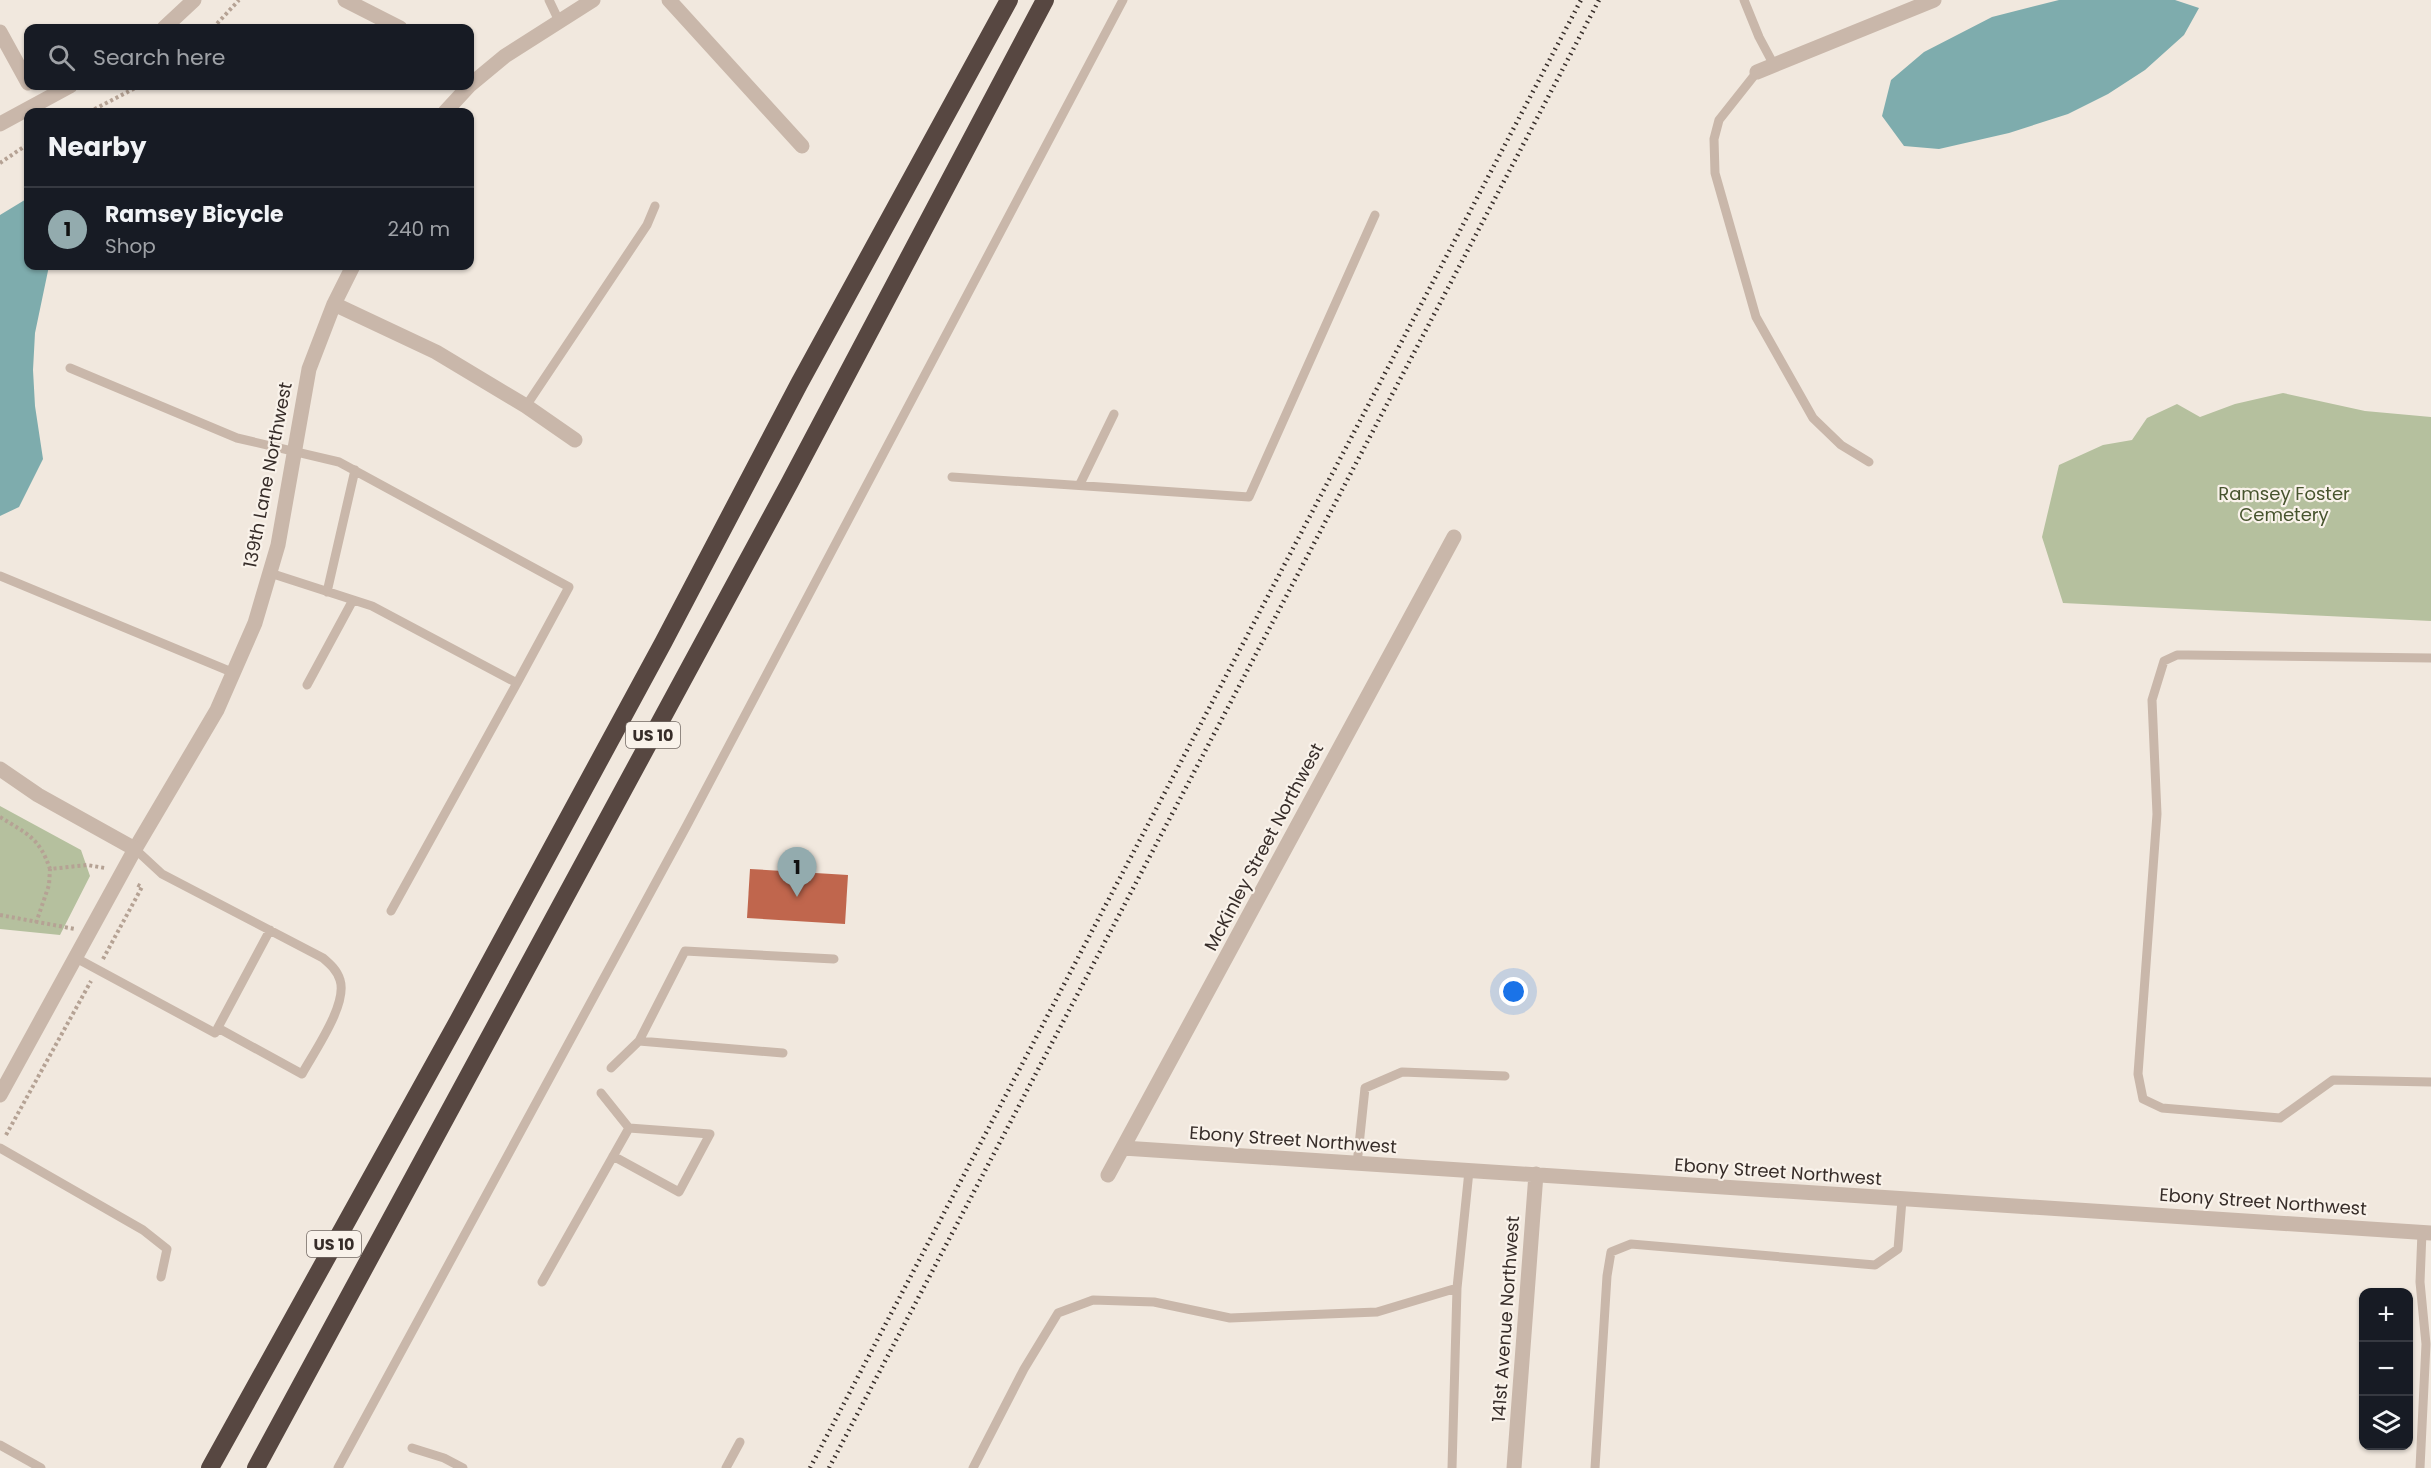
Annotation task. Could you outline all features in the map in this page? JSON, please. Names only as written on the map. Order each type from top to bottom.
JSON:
[{"type":"highway","name":"US 10","points":[[210,1468],[458,1021],[669,633],[799,384],[1009,0]]},
{"type":"highway","name":"US 10","points":[[256,1468],[789,484],[1045,0]]},
{"type":"street","points":[[168,24],[195,0]]},
{"type":"street","points":[[345,0],[392,24]]},
{"type":"street","points":[[474,81],[505,56],[593,0]]},
{"type":"street","points":[[669,0],[802,146]]},
{"type":"street","points":[[1757,72],[1934,0]]},
{"type":"street","points":[[0,32],[24,76]]},
{"type":"street","points":[[32,90],[39,103]]},
{"type":"street","points":[[30,108],[63,90]]},
{"type":"street","points":[[449,108],[465,90]]},
{"type":"street","points":[[0,124],[24,111]]},
{"type":"street","name":"139th Lane Northwest","points":[[0,1095],[135,849],[217,710],[234,673],[255,623],[278,545],[309,369],[334,304],[351,270]]},
{"type":"street","points":[[334,304],[436,352],[526,406],[575,440]]},
{"type":"street","name":"McKinley Street Northwest","points":[[1108,1175],[1454,537]]},
{"type":"street","points":[[0,770],[46,800],[135,849]]},
{"type":"street","name":"Ebony Street Northwest","points":[[1123,1148],[2427,1233]]},
{"type":"street","name":"141st Avenue Northwest","points":[[1514,1468],[1536,1174]]},
{"type":"lane","points":[[549,0],[559,21]]},
{"type":"lane","points":[[338,1468],[687,825],[1123,0]]},
{"type":"lane","points":[[1744,0],[1759,37],[1774,65]]},
{"type":"lane","points":[[1757,72],[1719,120],[1714,139],[1715,173],[1756,317],[1813,418],[1841,445],[1869,462]]},
{"type":"lane","points":[[526,406],[647,225],[655,206]]},
{"type":"lane","points":[[952,477],[1249,497],[1375,215]]},
{"type":"lane","points":[[70,368],[237,438],[339,462],[569,587],[391,911]]},
{"type":"lane","points":[[1080,484],[1114,414]]},
{"type":"lane","points":[[327,592],[355,470]]},
{"type":"lane","points":[[270,573],[372,606],[517,683]]},
{"type":"lane","points":[[0,576],[234,673]]},
{"type":"lane","points":[[307,685],[353,600]]},
{"type":"lane","points":[[2431,658],[2176,655],[2164,662],[2152,700],[2157,814],[2138,1074],[2143,1099],[2162,1108],[2280,1118],[2332,1080],[2431,1083]]},
{"type":"lane","points":[[135,849],[162,874],[323,958],[335,969],[341,982],[338,1008],[303,1074],[218,1028]]},
{"type":"lane","points":[[76,958],[215,1033],[270,930]]},
{"type":"lane","points":[[611,1068],[639,1041],[685,951],[834,959]]},
{"type":"lane","points":[[639,1041],[783,1053]]},
{"type":"lane","points":[[1357,1164],[1365,1088],[1402,1072],[1505,1076]]},
{"type":"lane","points":[[601,1093],[629,1128],[710,1134],[680,1192],[613,1156]]},
{"type":"lane","points":[[542,1282],[629,1128]]},
{"type":"lane","points":[[0,1147],[142,1230],[167,1249],[161,1276]]},
{"type":"lane","points":[[1452,1468],[1457,1288],[1469,1171]]},
{"type":"lane","points":[[1595,1468],[1607,1276],[1611,1252],[1631,1244],[1875,1265],[1898,1249],[1902,1200]]},
{"type":"lane","points":[[2420,1468],[2426,1344],[2420,1282],[2427,1233]]},
{"type":"lane","points":[[974,1468],[1024,1369],[1058,1313],[1093,1300],[1154,1302],[1230,1318],[1377,1312],[1457,1288]]},
{"type":"lane","points":[[726,1468],[740,1442]]},
{"type":"lane","points":[[0,1444],[41,1468]]},
{"type":"lane","points":[[412,1448],[444,1458],[463,1468]]},
{"type":"lane","points":[[439,1468],[444,1458]]},
{"type":"path","points":[[217,24],[239,0]]},
{"type":"path","points":[[97,108],[131,90]]},
{"type":"path","points":[[0,163],[24,147]]},
{"type":"path","points":[[0,817],[35,838],[43,848],[50,869],[49,885],[36,923]]},
{"type":"path","points":[[50,869],[100,865]]},
{"type":"path","points":[[0,1147],[142,887]]},
{"type":"path","points":[[0,915],[36,923],[70,927],[89,934]]},
{"type":"green space","name":"Ramsey Foster Cemetery","points":[[2283,393],[2365,411],[2431,417],[2431,621],[2063,603],[2042,537],[2059,465],[2103,445],[2132,440],[2147,418],[2177,404],[2200,417],[2235,404]]},
{"type":"green space","points":[[0,806],[81,850],[90,876],[60,935],[0,929]]},
{"type":"water","points":[[2059,0],[2175,0],[2199,8],[2184,35],[2145,70],[2108,94],[2068,114],[2009,133],[1939,149],[1904,146],[1882,116],[1891,80],[1924,52],[1992,17]]},
{"type":"water","points":[[24,200],[24,270],[48,270],[35,333],[33,370],[35,406],[43,459],[19,507],[0,516],[0,215]]},
{"type":"building","points":[[750,869],[848,875],[845,924],[747,918]]},
{"type":"railway","points":[[810,1468],[1581,0]]},
{"type":"railway","points":[[829,1468],[1599,0]]},
{"type":"place","name":"Ramsey Bicycle","points":[[797,897]]}]
